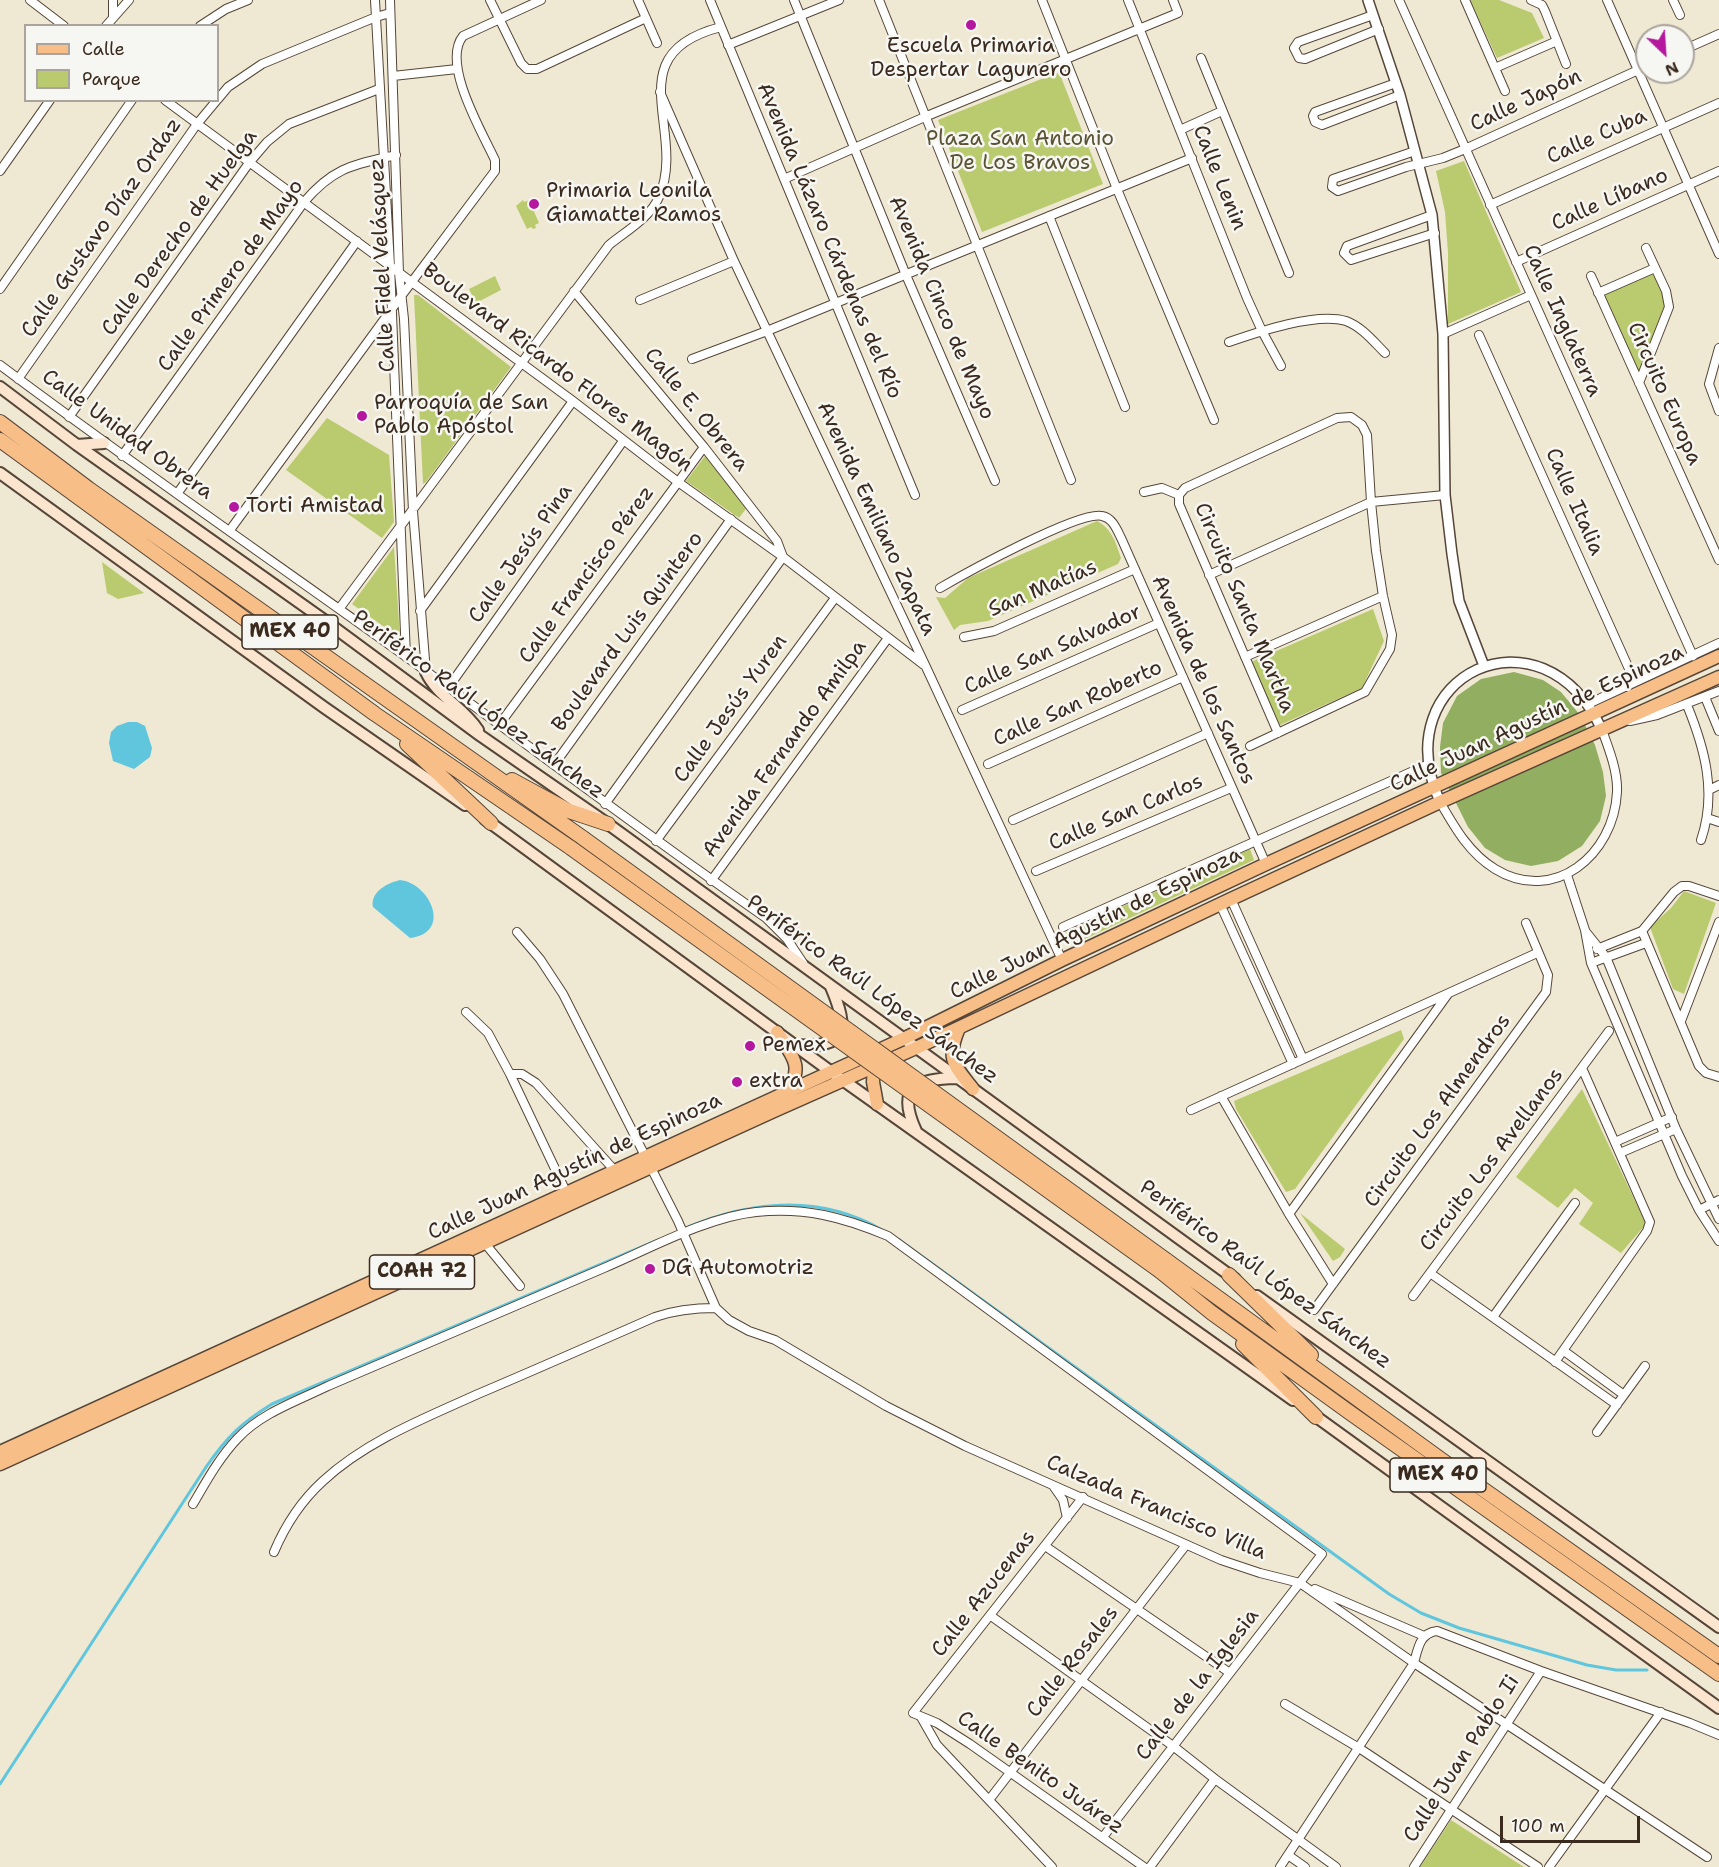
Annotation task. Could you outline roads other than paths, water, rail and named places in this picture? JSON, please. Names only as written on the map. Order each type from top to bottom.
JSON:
[{"type":"highway","name":"MEX 40","points":[[0,422],[89,489],[583,838],[1163,1265],[1212,1313],[1719,1674]]},
{"type":"highway","name":"MEX 40","points":[[0,440],[375,714],[571,848],[1163,1265],[1349,1392],[1719,1656]]},
{"type":"highway","points":[[375,714],[491,823]]},
{"type":"highway","points":[[447,744],[569,811],[608,824]]},
{"type":"highway","points":[[1229,1275],[1349,1392]]},
{"type":"highway","points":[[1212,1313],[1316,1417]]},
{"type":"main road","name":"Periférico Raúl López Sánchez","points":[[0,387],[77,445],[324,620],[481,736],[608,824],[1719,1627]]},
{"type":"main road","points":[[77,445],[105,443]]},
{"type":"main road","points":[[0,472],[325,708],[491,823],[830,1071],[1316,1417],[1719,1708]]},
{"type":"main road","name":"Calle Juan Agustín de Espinoza","points":[[0,1452],[619,1175],[786,1091],[903,1039],[1062,960],[1434,788],[1591,709],[1719,656]]},
{"type":"main road","points":[[426,672],[433,685],[465,712],[481,736]]},
{"type":"main road","name":"Calle Juan Agustín de Espinoza","points":[[647,1162],[874,1068],[1225,901],[1719,676]]},
{"type":"main road","points":[[1050,985],[1062,960],[1092,964]]},
{"type":"main road","points":[[795,1045],[826,1045],[839,1035],[843,1023],[831,986]]},
{"type":"main road","points":[[959,1028],[952,1045],[952,1058],[959,1072],[973,1089]]},
{"type":"main road","points":[[777,1032],[792,1055],[796,1070],[794,1081],[786,1091]]},
{"type":"main road","points":[[874,1068],[873,1082],[877,1104]]},
{"type":"main road","points":[[916,1132],[906,1107],[914,1088],[932,1079],[957,1078]]},
{"type":"main road","name":"Calle Juan Agustín de Espinoza","points":[[0,1464],[481,1238]]},
{"type":"street","points":[[30,0],[61,24]]},
{"type":"street","points":[[113,0],[113,16]]},
{"type":"street","points":[[107,24],[129,0]]},
{"type":"street","points":[[203,24],[226,9],[248,0]]},
{"type":"street","name":"Calle Fidel Velásquez","points":[[375,0],[382,158],[390,265],[406,657]]},
{"type":"street","name":"Calle Fidel Velásquez","points":[[390,0],[399,273],[412,511],[426,672]]},
{"type":"street","points":[[490,0],[521,63],[528,69],[537,69],[646,18]]},
{"type":"street","points":[[230,530],[402,295],[491,178],[496,168],[495,160],[457,69],[459,41],[463,36],[541,0]]},
{"type":"street","points":[[638,0],[657,43]]},
{"type":"street","name":"Avenida Lázaro Cárdenas del Río","points":[[710,0],[915,495]]},
{"type":"street","name":"Avenida Cinco de Mayo","points":[[794,0],[906,275],[995,482]]},
{"type":"street","points":[[728,45],[839,0]]},
{"type":"street","points":[[879,0],[1071,480]]},
{"type":"street","points":[[1042,0],[1117,189],[1214,420]]},
{"type":"street","name":"Calle Lenin","points":[[1128,0],[1262,331],[1281,366]]},
{"type":"street","points":[[784,178],[927,116],[1178,13],[1173,0]]},
{"type":"street","points":[[1368,0],[1400,95],[1432,215],[1443,334],[1445,495],[1459,601],[1484,666]]},
{"type":"street","name":"Calle Inglaterra","points":[[1399,0],[1693,656]]},
{"type":"street","points":[[1465,0],[1505,91]]},
{"type":"street","points":[[1531,0],[1542,5],[1566,64]]},
{"type":"street","points":[[1607,0],[1635,65]]},
{"type":"street","points":[[1673,0],[1680,15]]},
{"type":"street","name":"Calle Gustavo Díaz Ordaz","points":[[219,98],[228,87],[262,64],[390,13]]},
{"type":"street","points":[[1373,15],[1298,42],[1294,48],[1295,53],[1299,58],[1305,59],[1379,29]]},
{"type":"street","points":[[339,609],[519,363],[609,245],[650,212],[663,185],[666,157],[660,111],[664,67],[680,45],[705,31],[721,27]]},
{"type":"street","points":[[1695,45],[1719,34]]},
{"type":"street","points":[[1495,68],[1557,41]]},
{"type":"street","points":[[1201,58],[1289,273]]},
{"type":"street","points":[[393,76],[457,69]]},
{"type":"street","name":"Calle Japón","points":[[1415,151],[1333,179],[1332,186],[1338,191],[1465,149],[1635,71]]},
{"type":"street","points":[[1396,83],[1315,112],[1313,116],[1315,122],[1322,125],[1400,95]]},
{"type":"street","points":[[1643,84],[1719,254]]},
{"type":"street","name":"Calle Derecho de Huelga","points":[[69,417],[249,163],[267,142],[289,124],[379,88]]},
{"type":"street","name":"Avenida Emiliano Zapata","points":[[660,92],[766,331],[1062,960]]},
{"type":"street","points":[[0,171],[49,102]]},
{"type":"street","points":[[0,289],[131,102]]},
{"type":"street","name":"Boulevard Ricardo Flores Magón","points":[[168,102],[573,401],[678,482],[783,556],[926,667]]},
{"type":"street","name":"Calle Gustavo Díaz Ordaz","points":[[18,379],[197,124],[215,102]]},
{"type":"street","name":"Calle Cuba","points":[[1490,205],[1719,103]]},
{"type":"street","points":[[1180,130],[1222,111]]},
{"type":"street","name":"Calle Primero de Mayo","points":[[122,456],[304,202],[318,186],[337,171],[347,167],[396,155]]},
{"type":"street","points":[[692,359],[906,275],[1192,158]]},
{"type":"street","name":"Calle Líbano","points":[[1516,262],[1719,171]]},
{"type":"street","points":[[1432,215],[1347,246],[1344,253],[1351,260],[1435,233]]},
{"type":"street","points":[[1049,216],[1125,407]]},
{"type":"street","points":[[177,494],[357,241]]},
{"type":"street","points":[[1639,383],[1670,307],[1669,299],[1646,248]]},
{"type":"street","points":[[640,300],[734,261]]},
{"type":"street","points":[[1598,293],[1655,268]]},
{"type":"street","name":"Circuito Europa","points":[[1591,276],[1719,560]]},
{"type":"street","name":"Calle E. Obrera","points":[[574,291],[704,447],[777,541],[783,556]]},
{"type":"street","points":[[1443,334],[1531,295]]},
{"type":"street","points":[[1228,342],[1262,331],[1315,319],[1331,318],[1347,322],[1363,331],[1385,353]]},
{"type":"street","name":"Calle Italia","points":[[1479,335],[1630,671],[1631,684]]},
{"type":"street","points":[[1719,348],[1709,384],[1719,411]]},
{"type":"street","name":"Calle Unidad Obrera","points":[[0,365],[122,456],[230,530],[406,657],[776,928],[787,939],[806,967]]},
{"type":"street","points":[[420,611],[573,401]]},
{"type":"street","name":"Circuito Santa Martha","points":[[1351,417],[1362,425],[1367,435],[1371,502],[1383,596],[1392,634],[1390,649],[1365,692],[1278,733],[1179,504],[1179,495],[1185,488],[1337,418],[1351,417]]},
{"type":"street","name":"Calle Jesús Pina","points":[[448,688],[623,441]]},
{"type":"street","name":"Calle Francisco Pérez","points":[[499,725],[704,447]]},
{"type":"street","name":"Circuito Santa Martha","points":[[1144,492],[1152,488],[1162,488],[1179,495]]},
{"type":"street","points":[[1209,575],[1371,502],[1445,495]]},
{"type":"street","name":"Avenida de los Santos","points":[[940,588],[977,566],[1087,516],[1101,515],[1114,525],[1266,864]]},
{"type":"street","name":"Boulevard Luis Quintero","points":[[554,765],[730,519]]},
{"type":"street","points":[[605,804],[783,556]]},
{"type":"street","name":"San Matías","points":[[964,637],[994,630],[1135,569]]},
{"type":"street","points":[[1245,657],[1383,596]]},
{"type":"street","name":"Calle Jesús Yuren","points":[[656,841],[835,598]]},
{"type":"street","name":"Calle San Salvador","points":[[962,710],[1159,623]]},
{"type":"street","name":"Avenida Fernando Amilpa","points":[[711,880],[888,638]]},
{"type":"street","points":[[1591,709],[1631,684],[1719,643]]},
{"type":"street","points":[[1503,662],[1523,663],[1542,667],[1559,676],[1591,709],[1606,728],[1615,775],[1617,790],[1615,811],[1609,830],[1598,848],[1585,862],[1567,875],[1534,881],[1519,879],[1496,870],[1465,844],[1434,788],[1427,747],[1431,727],[1445,695],[1457,681],[1484,666],[1503,662]]},
{"type":"street","name":"Calle San Roberto","points":[[988,764],[1183,677]]},
{"type":"street","points":[[1606,728],[1657,715],[1719,691]]},
{"type":"street","points":[[1705,697],[1719,731]]},
{"type":"street","points":[[1687,705],[1701,743],[1709,790],[1707,818],[1701,840]]},
{"type":"street","points":[[1013,820],[1208,733]]},
{"type":"street","points":[[1250,746],[1278,733]]},
{"type":"street","points":[[1063,927],[1429,764]]},
{"type":"street","points":[[1709,790],[1719,785]]},
{"type":"street","name":"Calle San Carlos","points":[[1036,871],[1231,788]]},
{"type":"street","points":[[1707,818],[1719,822]]},
{"type":"street","points":[[1567,875],[1585,930],[1591,963],[1664,1134],[1699,1210],[1719,1241]]},
{"type":"street","points":[[1588,953],[1642,931],[1666,900],[1682,886],[1689,886],[1719,896]]},
{"type":"street","points":[[1225,901],[1303,1059]]},
{"type":"street","points":[[1225,901],[1293,1064]]},
{"type":"street","points":[[1681,1021],[1719,922]]},
{"type":"street","name":"Circuito Los Almendros","points":[[1314,1310],[1546,992],[1548,975],[1526,923]]},
{"type":"street","points":[[1585,930],[1606,957],[1676,1129],[1718,1217],[1706,1222]]},
{"type":"street","points":[[1642,931],[1702,1071],[1719,1077]]},
{"type":"street","name":"Calzada Francisco Villa","points":[[517,932],[540,959],[563,994],[684,1233],[716,1308],[729,1320],[749,1331],[775,1340],[886,1406],[965,1446],[1186,1545],[1250,1570],[1300,1583],[1414,1663],[1707,1857]]},
{"type":"street","points":[[1591,963],[1646,943]]},
{"type":"street","points":[[1191,1110],[1538,953]]},
{"type":"street","points":[[1288,1214],[1449,993]]},
{"type":"street","points":[[466,1012],[488,1033],[569,1198]]},
{"type":"street","points":[[1276,1025],[1285,1020]]},
{"type":"street","name":"Circuito Los Avellanos","points":[[1413,1296],[1609,1031]]},
{"type":"street","name":"Circuito Los Avellanos","points":[[1556,1362],[1649,1227],[1648,1217],[1582,1068]]},
{"type":"street","points":[[510,1074],[522,1074],[536,1083],[619,1175]]},
{"type":"street","points":[[1221,1096],[1288,1214],[1333,1284]]},
{"type":"street","points":[[1615,1142],[1672,1118]]},
{"type":"street","points":[[1620,1153],[1676,1129]]},
{"type":"street","points":[[1699,1210],[1719,1200]]},
{"type":"street","points":[[1492,1317],[1575,1203]]},
{"type":"street","name":"Calle de la Iglesia","points":[[684,1233],[722,1219],[755,1212],[792,1210],[853,1221],[888,1236],[1322,1554],[1103,1838]]},
{"type":"street","points":[[193,1504],[236,1439],[277,1410],[684,1233]]},
{"type":"street","points":[[481,1238],[520,1286]]},
{"type":"street","name":"Circuito Los Avellanos","points":[[1431,1273],[1617,1405]]},
{"type":"street","points":[[274,1552],[297,1511],[322,1482],[339,1467],[403,1429],[655,1317],[688,1308],[716,1308]]},
{"type":"street","points":[[1564,1351],[1624,1395]]},
{"type":"street","points":[[1597,1432],[1646,1366]]},
{"type":"street","points":[[1052,1484],[1064,1500],[1067,1518]]},
{"type":"street","name":"Calle Azucenas","points":[[917,1715],[1083,1497]]},
{"type":"street","name":"Calle Rosales","points":[[989,1800],[1186,1545]]},
{"type":"street","points":[[1045,1546],[1230,1673]]},
{"type":"street","points":[[1300,1583],[1424,1636]]},
{"type":"street","points":[[991,1616],[1173,1746],[1336,1867]]},
{"type":"street","points":[[1280,1867],[1414,1663],[1418,1647],[1424,1636],[1437,1631],[1719,1735]]},
{"type":"street","name":"Calle Juan Pablo Ii","points":[[1414,1867],[1541,1671]]},
{"type":"street","points":[[1285,1704],[1359,1748],[1538,1867]]},
{"type":"street","points":[[1549,1867],[1661,1712]]},
{"type":"street","points":[[917,1715],[938,1745],[1052,1867]]},
{"type":"street","name":"Calle Benito Juárez","points":[[917,1715],[937,1723],[1011,1772],[1144,1867]]},
{"type":"street","points":[[1150,1867],[1215,1779]]},
{"type":"street","points":[[1288,1854],[1305,1867]]},
{"type":"water","points":[[137,722],[145,726],[152,748],[150,757],[134,769],[113,761],[109,743],[111,732],[117,726]]},
{"type":"water","points":[[400,880],[411,883],[428,898],[434,918],[431,927],[423,934],[410,938],[373,907],[374,897],[380,889]]},
{"type":"waterway","points":[[683,1229],[733,1212],[783,1205],[833,1210],[858,1218],[882,1230]]},
{"type":"waterway","points":[[898,1239],[1389,1594],[1421,1613],[1459,1628],[1587,1665],[1616,1670],[1647,1670]]},
{"type":"waterway","points":[[0,1784],[206,1467],[243,1424],[272,1404],[658,1240]]},
{"type":"place","name":"Escuela Primaria Despertar Lagunero","points":[[971,25]]},
{"type":"place","name":"Primaria Leonila Giamattei Ramos","points":[[534,204]]},
{"type":"place","name":"Parroquía de San Pablo Apóstol","points":[[362,416]]},
{"type":"place","name":"Torti Amistad","points":[[234,507]]},
{"type":"place","name":"Pemex","points":[[750,1046]]},
{"type":"place","name":"extra","points":[[737,1082]]},
{"type":"place","name":"DG Automotriz","points":[[650,1269]]},
{"type":"park label","name":"Plaza San Antonio De Los Bravos","points":[[1020,152]]}]
